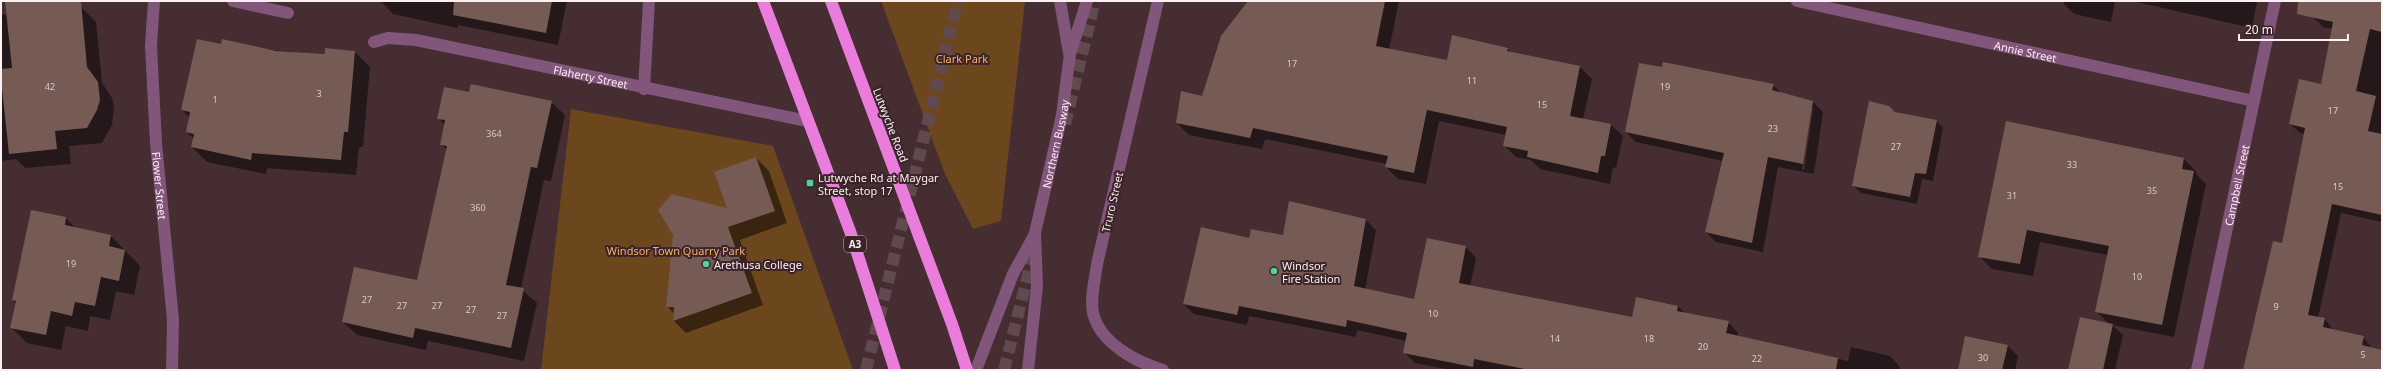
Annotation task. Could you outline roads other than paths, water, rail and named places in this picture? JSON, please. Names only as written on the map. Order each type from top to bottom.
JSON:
[{"type":"highway","name":"A3","points":[[763,1],[807,121],[850,231],[895,370]]},
{"type":"highway","name":"Lutwyche Road","points":[[831,1],[949,316],[967,370]]},
{"type":"street","name":"Flower Street","points":[[154,1],[151,46],[152,78],[173,320],[172,370]]},
{"type":"street","points":[[233,1],[288,13]]},
{"type":"street","points":[[644,89],[649,1]]},
{"type":"street","name":"Northern Busway","points":[[1060,1],[1070,54]]},
{"type":"street","name":"Northern Busway","points":[[976,370],[1013,274],[1035,233],[1062,115],[1070,54],[1087,1]]},
{"type":"street","name":"Truro Street","points":[[1158,1],[1097,264],[1092,301],[1095,319],[1110,340],[1135,358],[1162,370]]},
{"type":"street","name":"Annie Street","points":[[1797,1],[2254,101]]},
{"type":"street","name":"Campbell Street","points":[[2197,370],[2275,1]]},
{"type":"street","name":"Flaherty Street","points":[[374,42],[388,38],[416,40],[644,89],[807,121]]},
{"type":"street","name":"Northern Busway","points":[[1028,370],[1038,286],[1035,233]]},
{"type":"tunnel","points":[[866,370],[958,1]]},
{"type":"tunnel","points":[[1065,124],[1095,1]]},
{"type":"tunnel","points":[[1004,370],[1034,251]]},
{"type":"place","name":"Lutwyche Rd at Maygar Street, stop 17","points":[[810,183]]},
{"type":"place","name":"Arethusa College","points":[[706,264]]},
{"type":"place","name":"Windsor Fire Station","points":[[1274,271]]},
{"type":"park label","name":"Clark Park","points":[[962,58]]},
{"type":"park label","name":"Windsor Town Quarry Park","points":[[676,250]]}]
